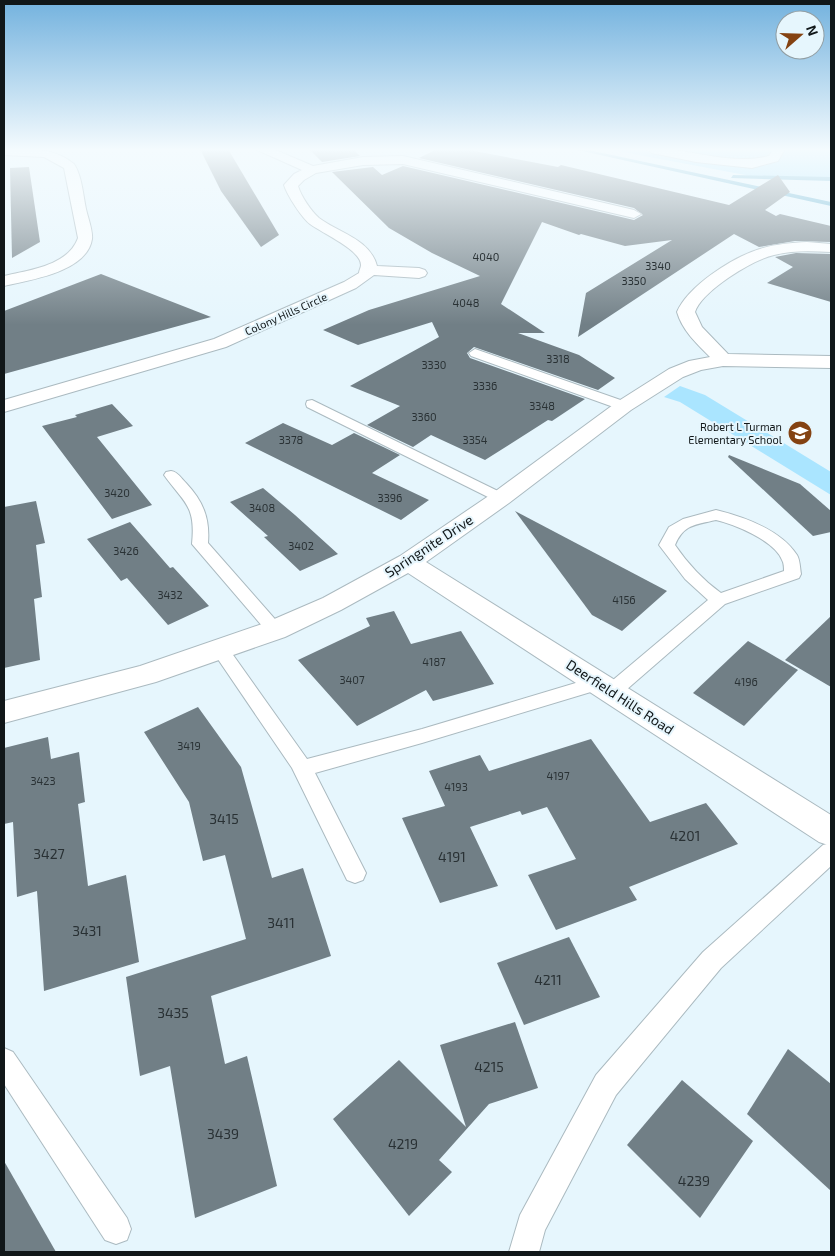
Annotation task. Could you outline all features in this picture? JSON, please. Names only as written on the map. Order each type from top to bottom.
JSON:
[{"type":"street","points":[[4,281],[43,272],[76,255],[84,247],[85,238],[79,208]]},
{"type":"street","points":[[304,208],[313,220],[357,247],[365,255],[369,265],[367,270],[418,274]]},
{"type":"street","points":[[607,208],[634,214]]},
{"type":"street","points":[[723,360],[690,324],[686,313],[688,303],[749,258],[764,252],[784,248],[831,248]]},
{"type":"street","name":"Colony Hills Circle","points":[[4,406],[220,343],[350,285],[366,275],[367,270]]},
{"type":"street","name":"Springnite Drive","points":[[4,712],[146,675],[275,630],[332,604],[409,562],[501,498],[624,406],[676,373],[696,365],[723,360],[831,362]]},
{"type":"street","name":"Deerfield Hills Road","points":[[409,562],[831,832]]},
{"type":"lane","points":[[475,353],[624,406]]},
{"type":"lane","points":[[312,404],[501,498]]},
{"type":"lane","points":[[171,475],[196,502],[202,528],[200,544],[275,630]]},
{"type":"lane","points":[[302,768],[605,687],[719,600],[793,574],[790,557],[766,534],[733,519],[716,516],[688,522],[674,530],[667,546],[680,566],[696,583],[719,600]]},
{"type":"lane","points":[[220,649],[302,768],[355,873]]},
{"type":"lane","points":[[524,1252],[531,1226],[606,1085],[712,960],[831,852]]},
{"type":"lane","points":[[4,1061],[116,1229]]},
{"type":"shaded area","points":[[680,386],[705,395],[831,472],[831,495],[680,402],[664,397]]},
{"type":"building","points":[[11,208],[35,208],[40,242],[12,258]]},
{"type":"building","points":[[233,208],[263,208],[279,235],[261,247]]},
{"type":"building","points":[[368,208],[581,208],[634,220],[643,215],[632,208],[768,208],[765,210],[776,216],[780,214],[831,226],[831,242],[795,241],[759,247],[734,234],[578,337],[586,293],[672,240],[625,246],[579,235],[542,222],[501,304],[545,333],[518,333],[579,355],[615,378],[598,390],[474,347],[467,353],[470,358],[585,399],[552,421],[548,420],[485,460],[431,435],[413,447],[367,425],[400,406],[350,386],[439,337],[432,322],[358,345],[323,330],[369,310],[480,276],[432,253],[389,228]]},
{"type":"building","points":[[796,253],[831,254],[831,302],[767,283],[793,267],[775,257]]},
{"type":"building","points":[[101,274],[211,317],[4,374],[4,311]]},
{"type":"building","points":[[112,404],[133,426],[97,437],[152,505],[112,519],[42,426],[77,417],[75,415]]},
{"type":"building","points":[[283,423],[332,445],[354,433],[400,455],[372,473],[429,500],[401,520],[245,443]]},
{"type":"building","points":[[729,455],[800,484],[831,511],[831,532],[813,536],[728,457]]},
{"type":"building","points":[[263,488],[338,554],[300,571],[264,537],[268,536],[230,502]]},
{"type":"building","points":[[36,501],[45,543],[36,545],[42,597],[34,599],[40,660],[4,668],[4,507]]},
{"type":"building","points":[[515,511],[667,591],[622,631],[592,615]]},
{"type":"building","points":[[130,522],[170,568],[173,567],[209,606],[168,625],[127,578],[121,581],[87,539]]},
{"type":"building","points":[[394,611],[411,644],[461,631],[494,684],[433,701],[426,690],[357,726],[298,660],[370,626],[366,618]]},
{"type":"building","points":[[831,616],[831,687],[785,660]]},
{"type":"building","points":[[748,641],[798,670],[744,726],[693,693]]},
{"type":"building","points":[[198,707],[241,767],[272,878],[303,868],[331,956],[211,996],[225,1064],[247,1056],[277,1186],[195,1218],[170,1066],[140,1076],[126,977],[246,939],[225,855],[203,861],[189,802],[144,732]]},
{"type":"building","points":[[48,737],[51,759],[79,752],[85,802],[78,804],[88,886],[126,875],[139,962],[44,991],[37,891],[17,897],[13,822],[4,824],[4,748]]},
{"type":"building","points":[[591,739],[650,822],[706,803],[738,844],[629,887],[637,900],[556,930],[528,875],[576,859],[547,807],[522,815],[520,811],[470,827],[498,886],[440,903],[402,818],[445,806],[429,771],[480,755],[489,771]]},
{"type":"building","points":[[569,937],[600,997],[524,1025],[497,963]]},
{"type":"building","points":[[515,1022],[538,1088],[489,1104],[439,1160],[452,1172],[409,1216],[333,1119],[399,1060],[466,1127],[440,1045]]},
{"type":"building","points":[[788,1049],[831,1084],[831,1191],[747,1114]]},
{"type":"building","points":[[682,1080],[753,1141],[700,1218],[627,1145]]},
{"type":"building","points":[[4,1161],[56,1252],[4,1252]]},
{"type":"place","name":"Robert L Turman Elementary School","points":[[800,433]]}]
